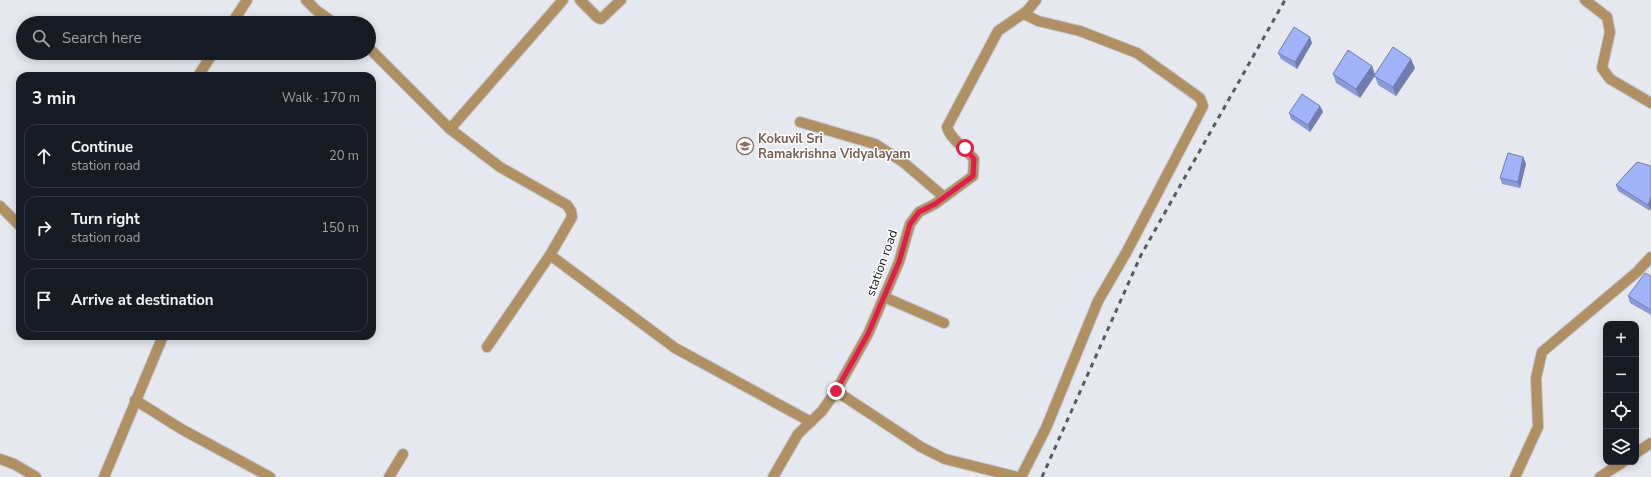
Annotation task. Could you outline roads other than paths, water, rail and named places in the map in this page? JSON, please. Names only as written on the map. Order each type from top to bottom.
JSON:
[{"type":"street","points":[[237,16],[247,0]]},
{"type":"street","points":[[306,0],[324,16]]},
{"type":"street","points":[[450,129],[563,0]]},
{"type":"street","points":[[580,0],[598,18],[601,19],[622,0]]},
{"type":"street","name":"station road","points":[[773,477],[798,434],[822,411],[836,391],[868,334],[899,262],[910,224],[919,212],[935,204],[973,176],[974,159],[965,148],[949,135],[947,127],[998,31],[1027,11],[1036,0]]},
{"type":"street","points":[[1585,0],[1607,17],[1610,32],[1602,68],[1610,79],[1651,103]]},
{"type":"street","points":[[1021,477],[1046,428],[1098,301],[1126,253],[1204,106],[1200,98],[1137,53],[1080,31],[1038,21],[1026,15],[1027,11]]},
{"type":"street","points":[[376,55],[450,129],[500,167],[567,205],[571,210],[572,217],[550,255],[487,347]]},
{"type":"street","points":[[200,72],[208,60]]},
{"type":"street","points":[[800,122],[875,144],[903,162],[944,197]]},
{"type":"street","points":[[0,206],[16,222]]},
{"type":"street","points":[[550,255],[676,348],[811,422]]},
{"type":"street","points":[[1515,477],[1538,427],[1536,378],[1542,352],[1637,272],[1651,257]]},
{"type":"street","points":[[884,297],[944,323]]},
{"type":"street","points":[[104,477],[160,340]]},
{"type":"street","points":[[836,391],[921,447],[945,459],[1017,477]]},
{"type":"street","points":[[135,400],[183,430],[270,477]]},
{"type":"street","points":[[1639,451],[1651,444]]},
{"type":"street","points":[[389,477],[403,454]]},
{"type":"street","points":[[0,459],[14,464],[36,477]]},
{"type":"street","points":[[1600,477],[1618,465]]},
{"type":"railway","points":[[1042,477],[1141,255],[1285,0]]},
{"type":"place","name":"Kokuvil Sri Ramakrishna Vidyalayam","points":[[745,146]]}]
